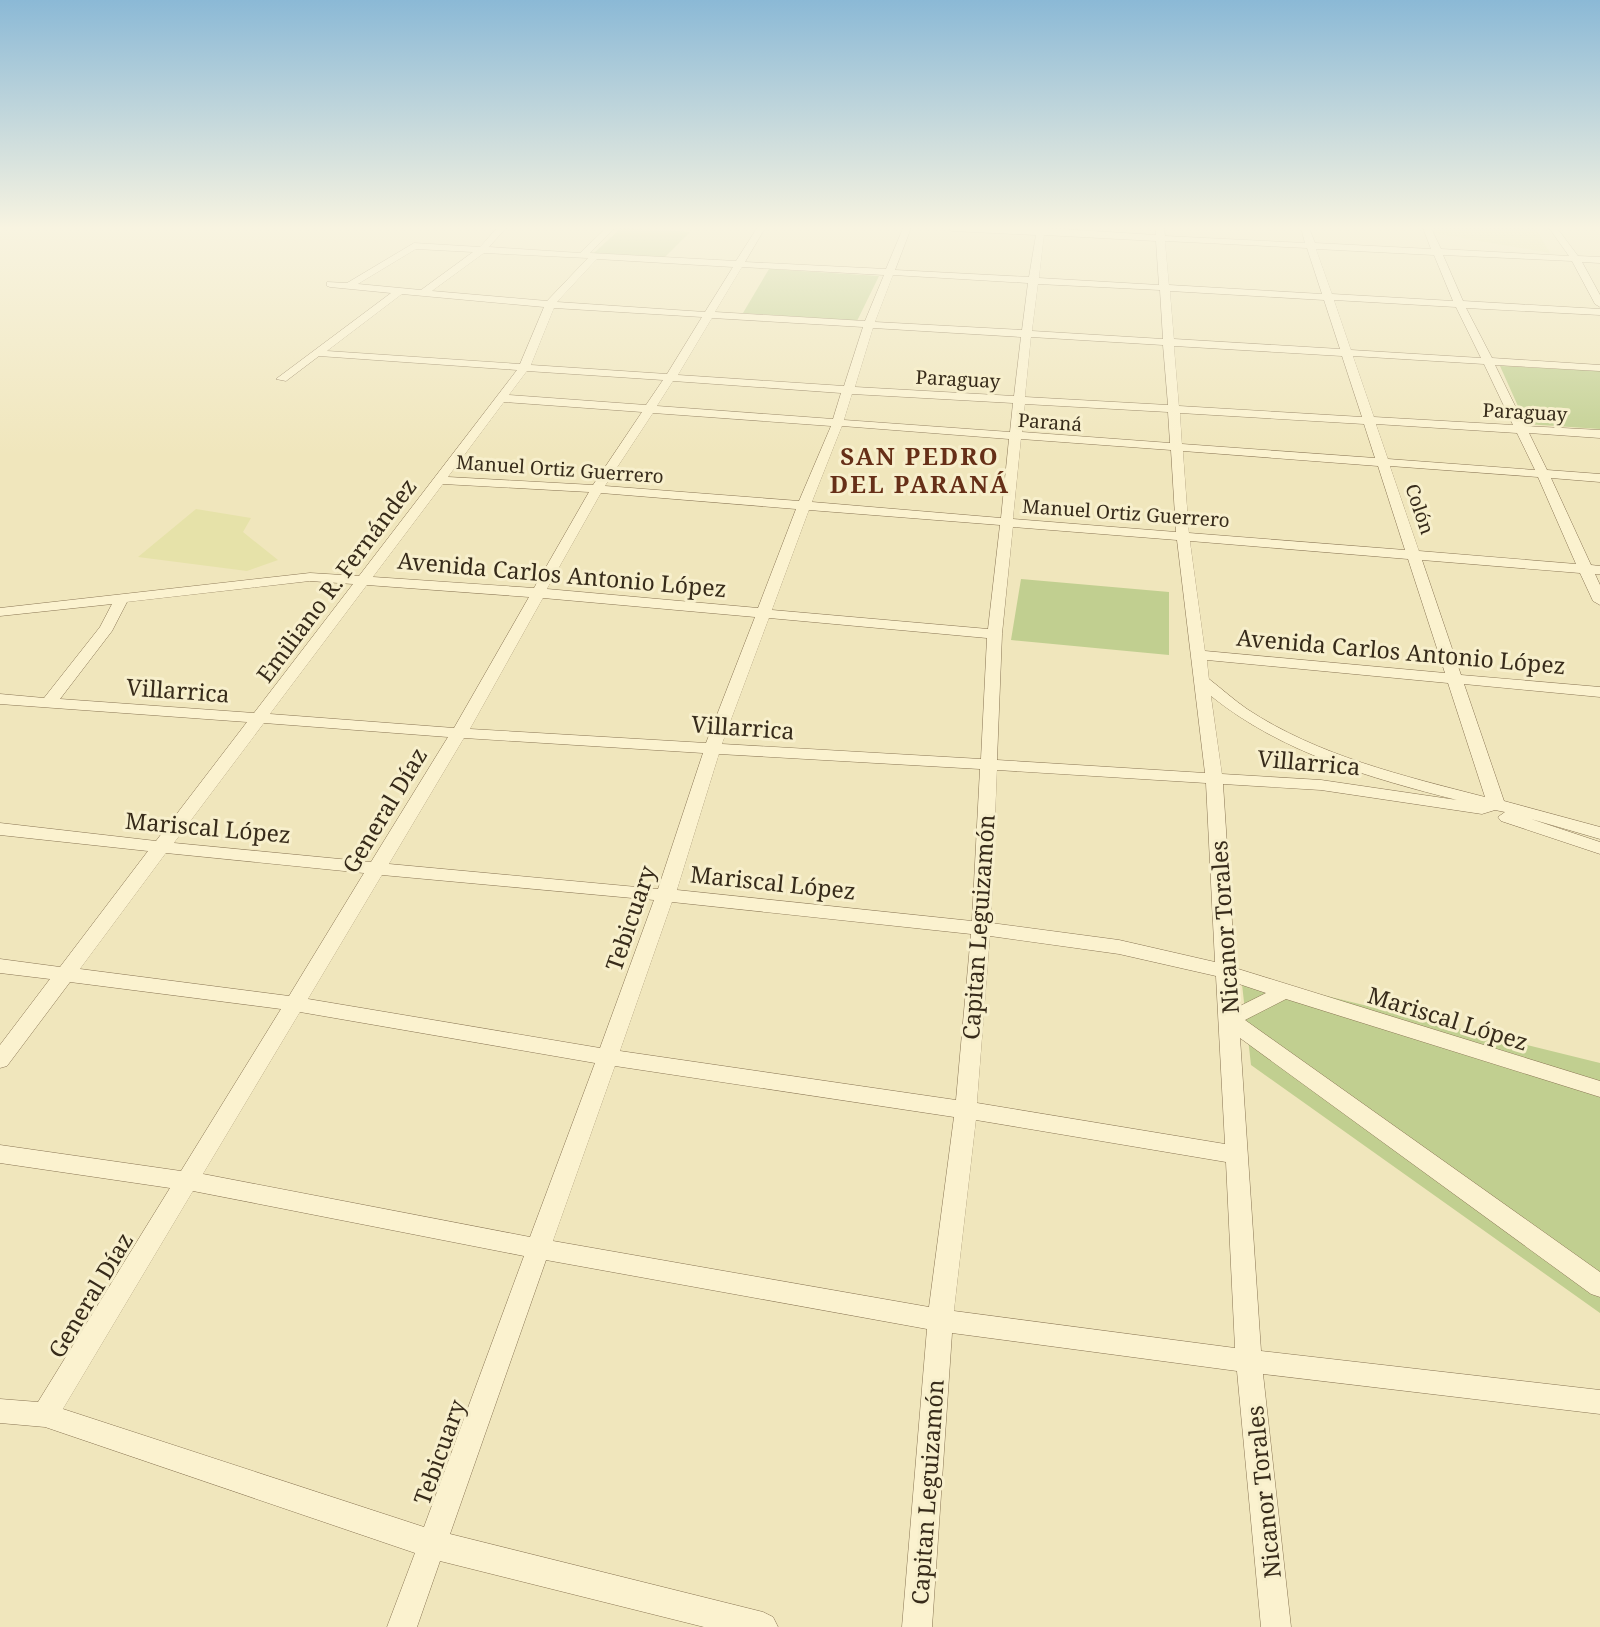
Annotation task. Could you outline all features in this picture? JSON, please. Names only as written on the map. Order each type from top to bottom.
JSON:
[{"type":"street","points":[[282,379],[382,304]]},
{"type":"street","points":[[550,304],[1348,355],[1600,368]]},
{"type":"street","name":"Emiliano R. Fernández","points":[[0,1060],[524,368],[550,304]]},
{"type":"street","name":"General Díaz","points":[[45,1415],[297,1004],[459,733],[597,489],[672,375],[714,304]]},
{"type":"street","name":"Tebicuary","points":[[402,1627],[666,894],[713,747],[803,508],[838,424],[877,304]]},
{"type":"street","name":"Capitan Leguizamón","points":[[917,1627],[940,1320],[966,1110],[981,929],[995,634],[1009,523],[1030,304]]},
{"type":"street","name":"Nicanor Torales","points":[[1165,304],[1183,536],[1208,710],[1214,778],[1249,1361],[1276,1627]]},
{"type":"street","name":"Colón","points":[[1331,304],[1456,679],[1489,806]]},
{"type":"street","points":[[1459,304],[1593,570],[1600,601]]},
{"type":"street","points":[[1474,304],[1600,312]]},
{"type":"street","name":"Paraguay","points":[[315,353],[524,368],[672,375],[847,390],[1600,434]]},
{"type":"street","name":"Paraná","points":[[499,398],[1600,478]]},
{"type":"street","name":"Manuel Ortiz Guerrero","points":[[439,480],[597,489],[803,508],[1593,570]]},
{"type":"street","name":"Avenida Carlos Antonio López","points":[[0,612],[310,577],[539,593],[995,634]]},
{"type":"street","points":[[48,703],[107,628],[122,598]]},
{"type":"street","name":"Avenida Carlos Antonio López","points":[[1199,655],[1600,692]]},
{"type":"street","name":"Villarrica","points":[[1202,681],[1226,704],[1257,723],[1319,752],[1489,806],[1600,848]]},
{"type":"street","name":"Villarrica","points":[[0,699],[459,733],[713,747],[988,767],[1214,778],[1353,788],[1489,806]]},
{"type":"street","name":"Villarrica","points":[[1208,710],[1340,767],[1600,833]]},
{"type":"street","name":"Mariscal López","points":[[0,829],[162,849],[666,894],[1045,936],[1227,969],[1283,991],[1600,1089]]},
{"type":"street","points":[[0,966],[65,977],[297,1004],[606,1057],[966,1110],[1236,1155]]},
{"type":"street","points":[[1230,1018],[1265,1003],[1283,991]]},
{"type":"street","points":[[1230,1018],[1600,1286]]},
{"type":"street","points":[[0,1154],[189,1181],[539,1248],[940,1320],[1249,1361],[1600,1402]]},
{"type":"street","points":[[0,1411],[45,1415],[431,1544],[763,1627]]},
{"type":"shaded area","points":[[196,509],[251,518],[243,532],[278,560],[247,571],[138,557]]},
{"type":"green space","points":[[748,304],[865,304],[857,321],[743,313]]},
{"type":"green space","points":[[1500,366],[1600,371],[1600,429],[1526,424]]},
{"type":"green space","points":[[1021,579],[1169,592],[1169,655],[1011,640]]},
{"type":"green space","points":[[1241,975],[1600,1063],[1600,1313],[1251,1065]]},
{"type":"district","name":"SAN PEDRO DEL PARANÁ","points":[[920,469]]}]
